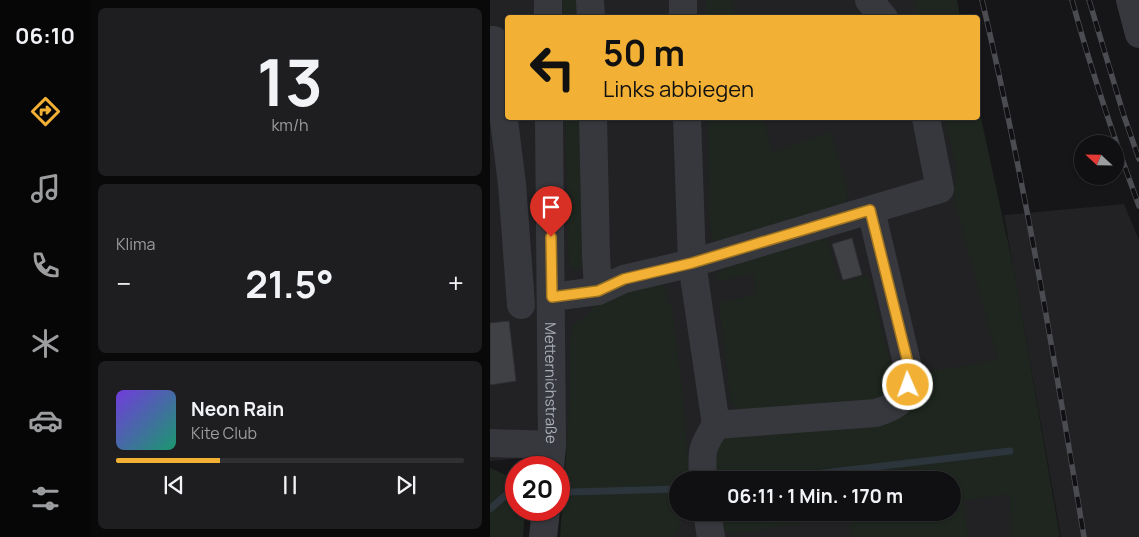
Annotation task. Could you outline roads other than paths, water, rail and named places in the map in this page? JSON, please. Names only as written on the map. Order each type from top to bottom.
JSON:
[{"type":"street","points":[[548,0],[548,15]]},
{"type":"street","points":[[590,0],[591,15]]},
{"type":"street","points":[[682,0],[683,15]]},
{"type":"street","points":[[869,0],[882,15]]},
{"type":"street","points":[[1130,0],[1139,34]]},
{"type":"street","points":[[490,40],[494,40],[512,184],[521,305]]},
{"type":"street","name":"Metternichstraße","points":[[550,120],[551,456]]},
{"type":"street","points":[[593,120],[598,291]]},
{"type":"street","points":[[687,120],[692,263],[716,425],[705,442],[702,451],[703,471]]},
{"type":"street","points":[[552,297],[598,291],[624,279],[692,263],[940,189],[926,120]]},
{"type":"street","points":[[716,425],[876,413],[894,407],[902,399],[908,385],[908,363],[870,210]]},
{"type":"street","points":[[490,443],[551,456]]},
{"type":"street","points":[[543,537],[545,521]]},
{"type":"street","points":[[708,521],[710,537]]},
{"type":"waterway","points":[[840,471],[1010,451]]},
{"type":"waterway","points":[[570,492],[669,489]]},
{"type":"waterway","points":[[490,509],[505,496]]},
{"type":"railway","points":[[982,0],[1025,200],[1084,537]]},
{"type":"railway","points":[[1072,0],[1103,104],[1139,206]]},
{"type":"railway","points":[[1089,0],[1139,159]]}]
